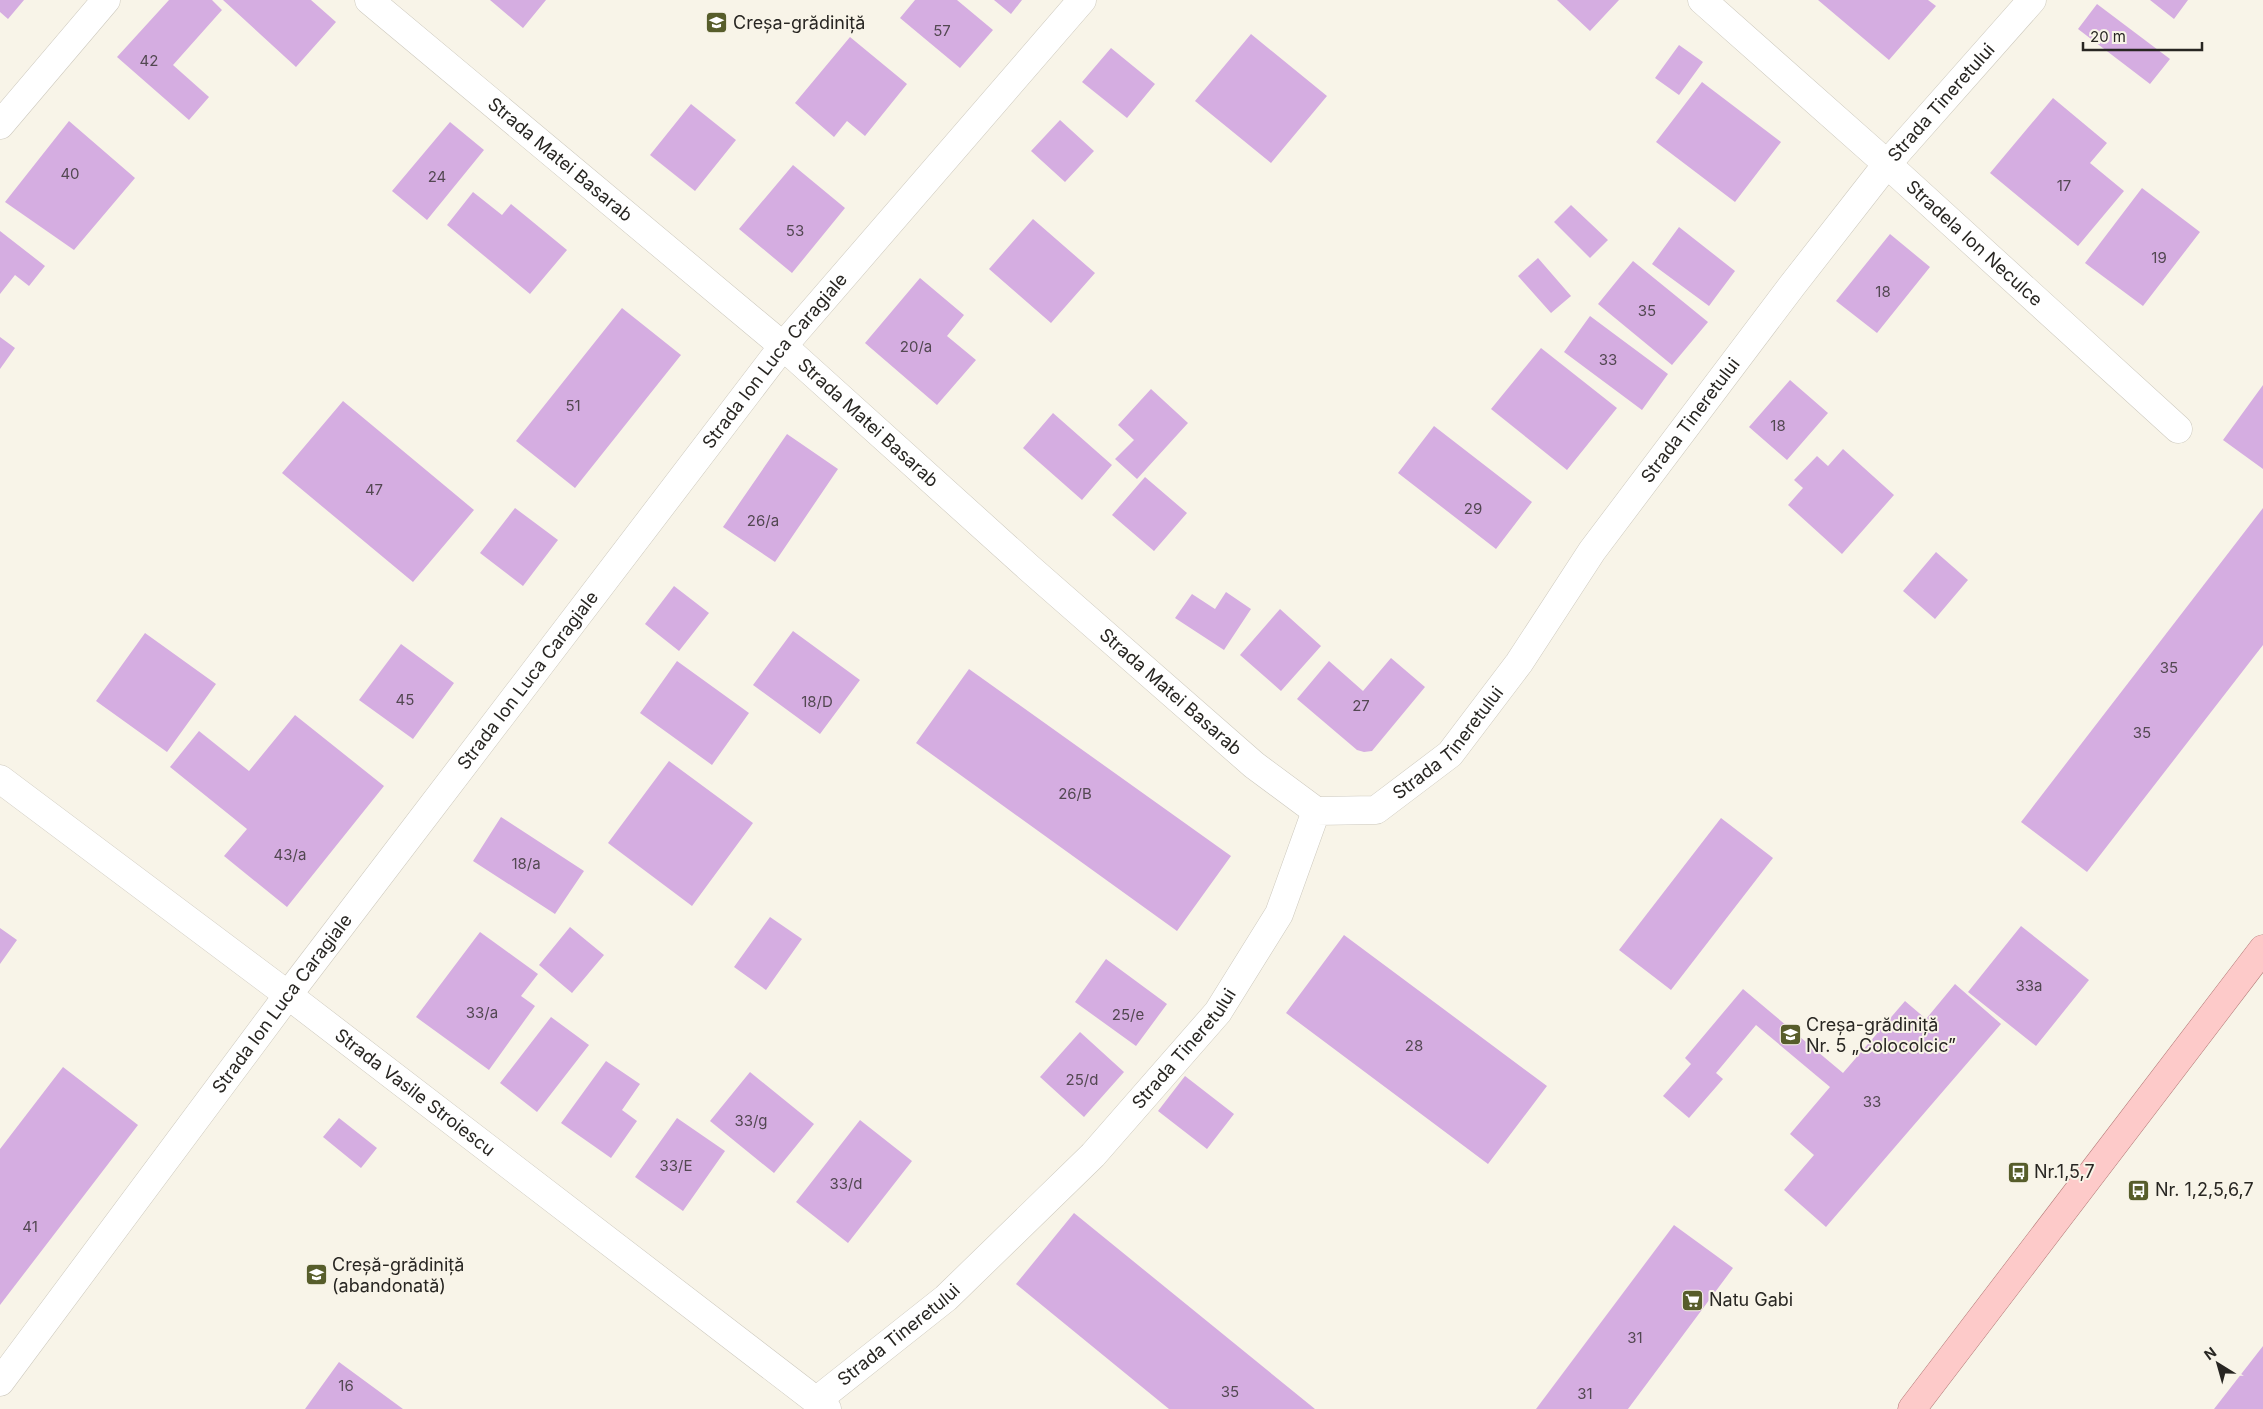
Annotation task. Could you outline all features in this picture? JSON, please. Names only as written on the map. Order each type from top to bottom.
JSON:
[{"type":"main road","points":[[1912,1409],[2263,949]]},
{"type":"street","points":[[0,125],[106,0]]},
{"type":"street","name":"Strada Matei Basarab","points":[[369,0],[783,346],[1057,592],[1254,765],[1316,811]]},
{"type":"street","name":"Strada Ion Luca Caragiale","points":[[0,1382],[288,995],[783,346],[1082,0]]},
{"type":"street","name":"Stradela Ion Neculce","points":[[1702,0],[1887,164],[2178,429]]},
{"type":"street","name":"Strada Tineretului","points":[[821,1405],[953,1291],[1093,1155],[1218,1012],[1279,914],[1316,811],[1376,810],[1450,754],[1519,664],[1592,551],[1791,287],[1887,164],[2032,0]]},
{"type":"street","name":"Strada Vasile Stroiescu","points":[[0,779],[288,995],[821,1405]]},
{"type":"building","points":[[0,0],[24,0],[8,19],[0,12]]},
{"type":"building","points":[[169,0],[212,0],[222,10],[173,65],[209,97],[189,120],[117,57]]},
{"type":"building","points":[[223,0],[311,0],[336,22],[296,67]]},
{"type":"building","points":[[490,0],[546,0],[523,28]]},
{"type":"building","points":[[915,0],[957,0],[993,30],[960,68],[900,18]]},
{"type":"building","points":[[994,0],[1022,0],[1011,14]]},
{"type":"building","points":[[1557,0],[1619,0],[1590,31]]},
{"type":"building","points":[[1818,0],[1928,0],[1936,6],[1889,60]]},
{"type":"building","points":[[2150,0],[2188,0],[2174,19]]},
{"type":"building","points":[[2097,4],[2170,59],[2150,84],[2078,29]]},
{"type":"building","points":[[1251,34],[1327,96],[1271,163],[1195,101]]},
{"type":"building","points":[[850,37],[907,84],[865,136],[847,121],[834,137],[795,103]]},
{"type":"building","points":[[1679,45],[1703,62],[1679,95],[1655,78]]},
{"type":"building","points":[[1111,48],[1155,84],[1127,118],[1082,82]]},
{"type":"building","points":[[1702,82],[1781,142],[1735,202],[1656,142]]},
{"type":"building","points":[[2053,98],[2107,143],[2090,163],[2124,191],[2078,246],[1990,173]]},
{"type":"building","points":[[691,104],[736,140],[695,191],[650,155]]},
{"type":"building","points":[[1060,120],[1094,151],[1065,182],[1031,151]]},
{"type":"building","points":[[69,121],[135,178],[74,250],[5,202]]},
{"type":"building","points":[[450,122],[484,150],[427,220],[392,191]]},
{"type":"building","points":[[793,165],[845,208],[792,273],[739,229]]},
{"type":"building","points":[[2142,188],[2200,232],[2143,306],[2085,263]]},
{"type":"building","points":[[473,192],[502,215],[511,204],[567,250],[530,294],[447,225]]},
{"type":"building","points":[[1571,205],[1608,240],[1590,258],[1554,222]]},
{"type":"building","points":[[1033,219],[1095,273],[1051,323],[989,269]]},
{"type":"building","points":[[1679,227],[1735,271],[1709,306],[1652,264]]},
{"type":"building","points":[[0,231],[45,266],[29,286],[15,275],[0,294]]},
{"type":"building","points":[[1890,234],[1930,267],[1877,333],[1836,301]]},
{"type":"building","points":[[1538,258],[1571,296],[1551,313],[1518,276]]},
{"type":"building","points":[[1633,261],[1708,322],[1672,365],[1598,304]]},
{"type":"building","points":[[920,278],[964,315],[947,336],[976,360],[937,405],[865,343]]},
{"type":"building","points":[[622,308],[681,355],[575,488],[516,441]]},
{"type":"building","points":[[1590,316],[1668,374],[1642,410],[1564,352]]},
{"type":"building","points":[[0,337],[15,348],[0,369]]},
{"type":"building","points":[[1541,348],[1617,408],[1567,470],[1491,409]]},
{"type":"building","points":[[1790,380],[1828,413],[1787,460],[1749,427]]},
{"type":"building","points":[[2263,385],[2263,469],[2223,440]]},
{"type":"building","points":[[1151,389],[1188,423],[1137,479],[1115,459],[1134,440],[1118,425]]},
{"type":"building","points":[[343,401],[474,510],[413,582],[282,473]]},
{"type":"building","points":[[1053,413],[1112,465],[1082,500],[1023,448]]},
{"type":"building","points":[[1434,426],[1532,502],[1496,549],[1398,473]]},
{"type":"building","points":[[787,434],[838,469],[775,562],[723,527]]},
{"type":"building","points":[[1843,449],[1894,495],[1842,554],[1788,505],[1803,488],[1794,480],[1817,456],[1828,466]]},
{"type":"building","points":[[1145,477],[1187,513],[1154,551],[1112,515]]},
{"type":"building","points":[[515,508],[558,540],[523,586],[480,553]]},
{"type":"building","points":[[2263,508],[2263,645],[2087,872],[2021,822]]},
{"type":"building","points":[[1936,552],[1968,580],[1935,619],[1903,591]]},
{"type":"building","points":[[674,586],[709,613],[679,651],[645,624]]},
{"type":"building","points":[[1226,592],[1251,609],[1224,650],[1175,618],[1192,594],[1215,609]]},
{"type":"building","points":[[1280,609],[1321,646],[1281,691],[1240,655]]},
{"type":"building","points":[[793,631],[860,680],[820,734],[753,685]]},
{"type":"building","points":[[145,633],[216,684],[167,752],[96,701]]},
{"type":"building","points":[[401,644],[454,683],[413,739],[359,700]]},
{"type":"building","points":[[1391,658],[1425,687],[1372,751],[1364,752],[1357,750],[1297,699],[1329,661],[1363,691]]},
{"type":"building","points":[[677,661],[749,713],[712,765],[640,713]]},
{"type":"building","points":[[969,669],[1231,856],[1177,931],[916,743]]},
{"type":"building","points":[[295,715],[384,786],[287,907],[224,856],[247,829],[170,767],[199,731],[249,771]]},
{"type":"building","points":[[669,761],[753,823],[692,906],[608,843]]},
{"type":"building","points":[[501,817],[584,871],[555,914],[473,861]]},
{"type":"building","points":[[1721,818],[1773,858],[1671,990],[1619,950]]},
{"type":"building","points":[[770,917],[802,939],[766,990],[734,967]]},
{"type":"building","points":[[2021,926],[2089,980],[2036,1046],[1968,992]]},
{"type":"building","points":[[570,927],[604,955],[572,993],[539,965]]},
{"type":"building","points":[[0,928],[17,940],[0,964]]},
{"type":"building","points":[[480,932],[538,974],[521,996],[535,1006],[489,1070],[416,1017]]},
{"type":"building","points":[[1344,935],[1547,1086],[1488,1164],[1286,1013]]},
{"type":"building","points":[[1106,959],[1167,1004],[1136,1046],[1075,1002]]},
{"type":"building","points":[[1955,984],[2001,1024],[1826,1227],[1784,1190],[1814,1155],[1790,1134],[1830,1087],[1756,1025],[1716,1073],[1723,1079],[1689,1118],[1663,1096],[1691,1064],[1685,1058],[1743,989],[1843,1073],[1905,1001],[1926,1019]]},
{"type":"building","points":[[551,1017],[589,1045],[537,1112],[500,1083]]},
{"type":"building","points":[[1080,1032],[1124,1072],[1084,1117],[1040,1077]]},
{"type":"building","points":[[606,1061],[640,1084],[622,1110],[637,1121],[611,1158],[561,1123]]},
{"type":"building","points":[[63,1067],[138,1125],[0,1305],[0,1149]]},
{"type":"building","points":[[750,1072],[814,1124],[774,1173],[710,1121]]},
{"type":"building","points":[[1185,1076],[1234,1114],[1207,1149],[1158,1111]]},
{"type":"building","points":[[339,1118],[377,1148],[361,1168],[323,1137]]},
{"type":"building","points":[[677,1118],[725,1151],[683,1211],[635,1177]]},
{"type":"building","points":[[860,1120],[912,1161],[848,1243],[796,1202]]},
{"type":"building","points":[[1074,1213],[1315,1409],[1169,1409],[1016,1284]]},
{"type":"building","points":[[1674,1225],[1733,1268],[1628,1409],[1536,1409]]},
{"type":"building","points":[[2263,1346],[2263,1409],[2214,1409]]},
{"type":"building","points":[[339,1362],[403,1409],[305,1409]]},
{"type":"place","name":"Creșa-grădiniță","points":[[717,23]]},
{"type":"place","name":"Creșa-grădiniță Nr. 5 „Colocolcic”","points":[[1790,1035]]},
{"type":"place","name":"Nr.1,5,7","points":[[2018,1172]]},
{"type":"place","name":"Nr. 1,2,5,6,7","points":[[2139,1190]]},
{"type":"place","name":"Creșă-grădiniță (abandonată)","points":[[316,1275]]},
{"type":"place","name":"Natu Gabi","points":[[1693,1300]]}]
